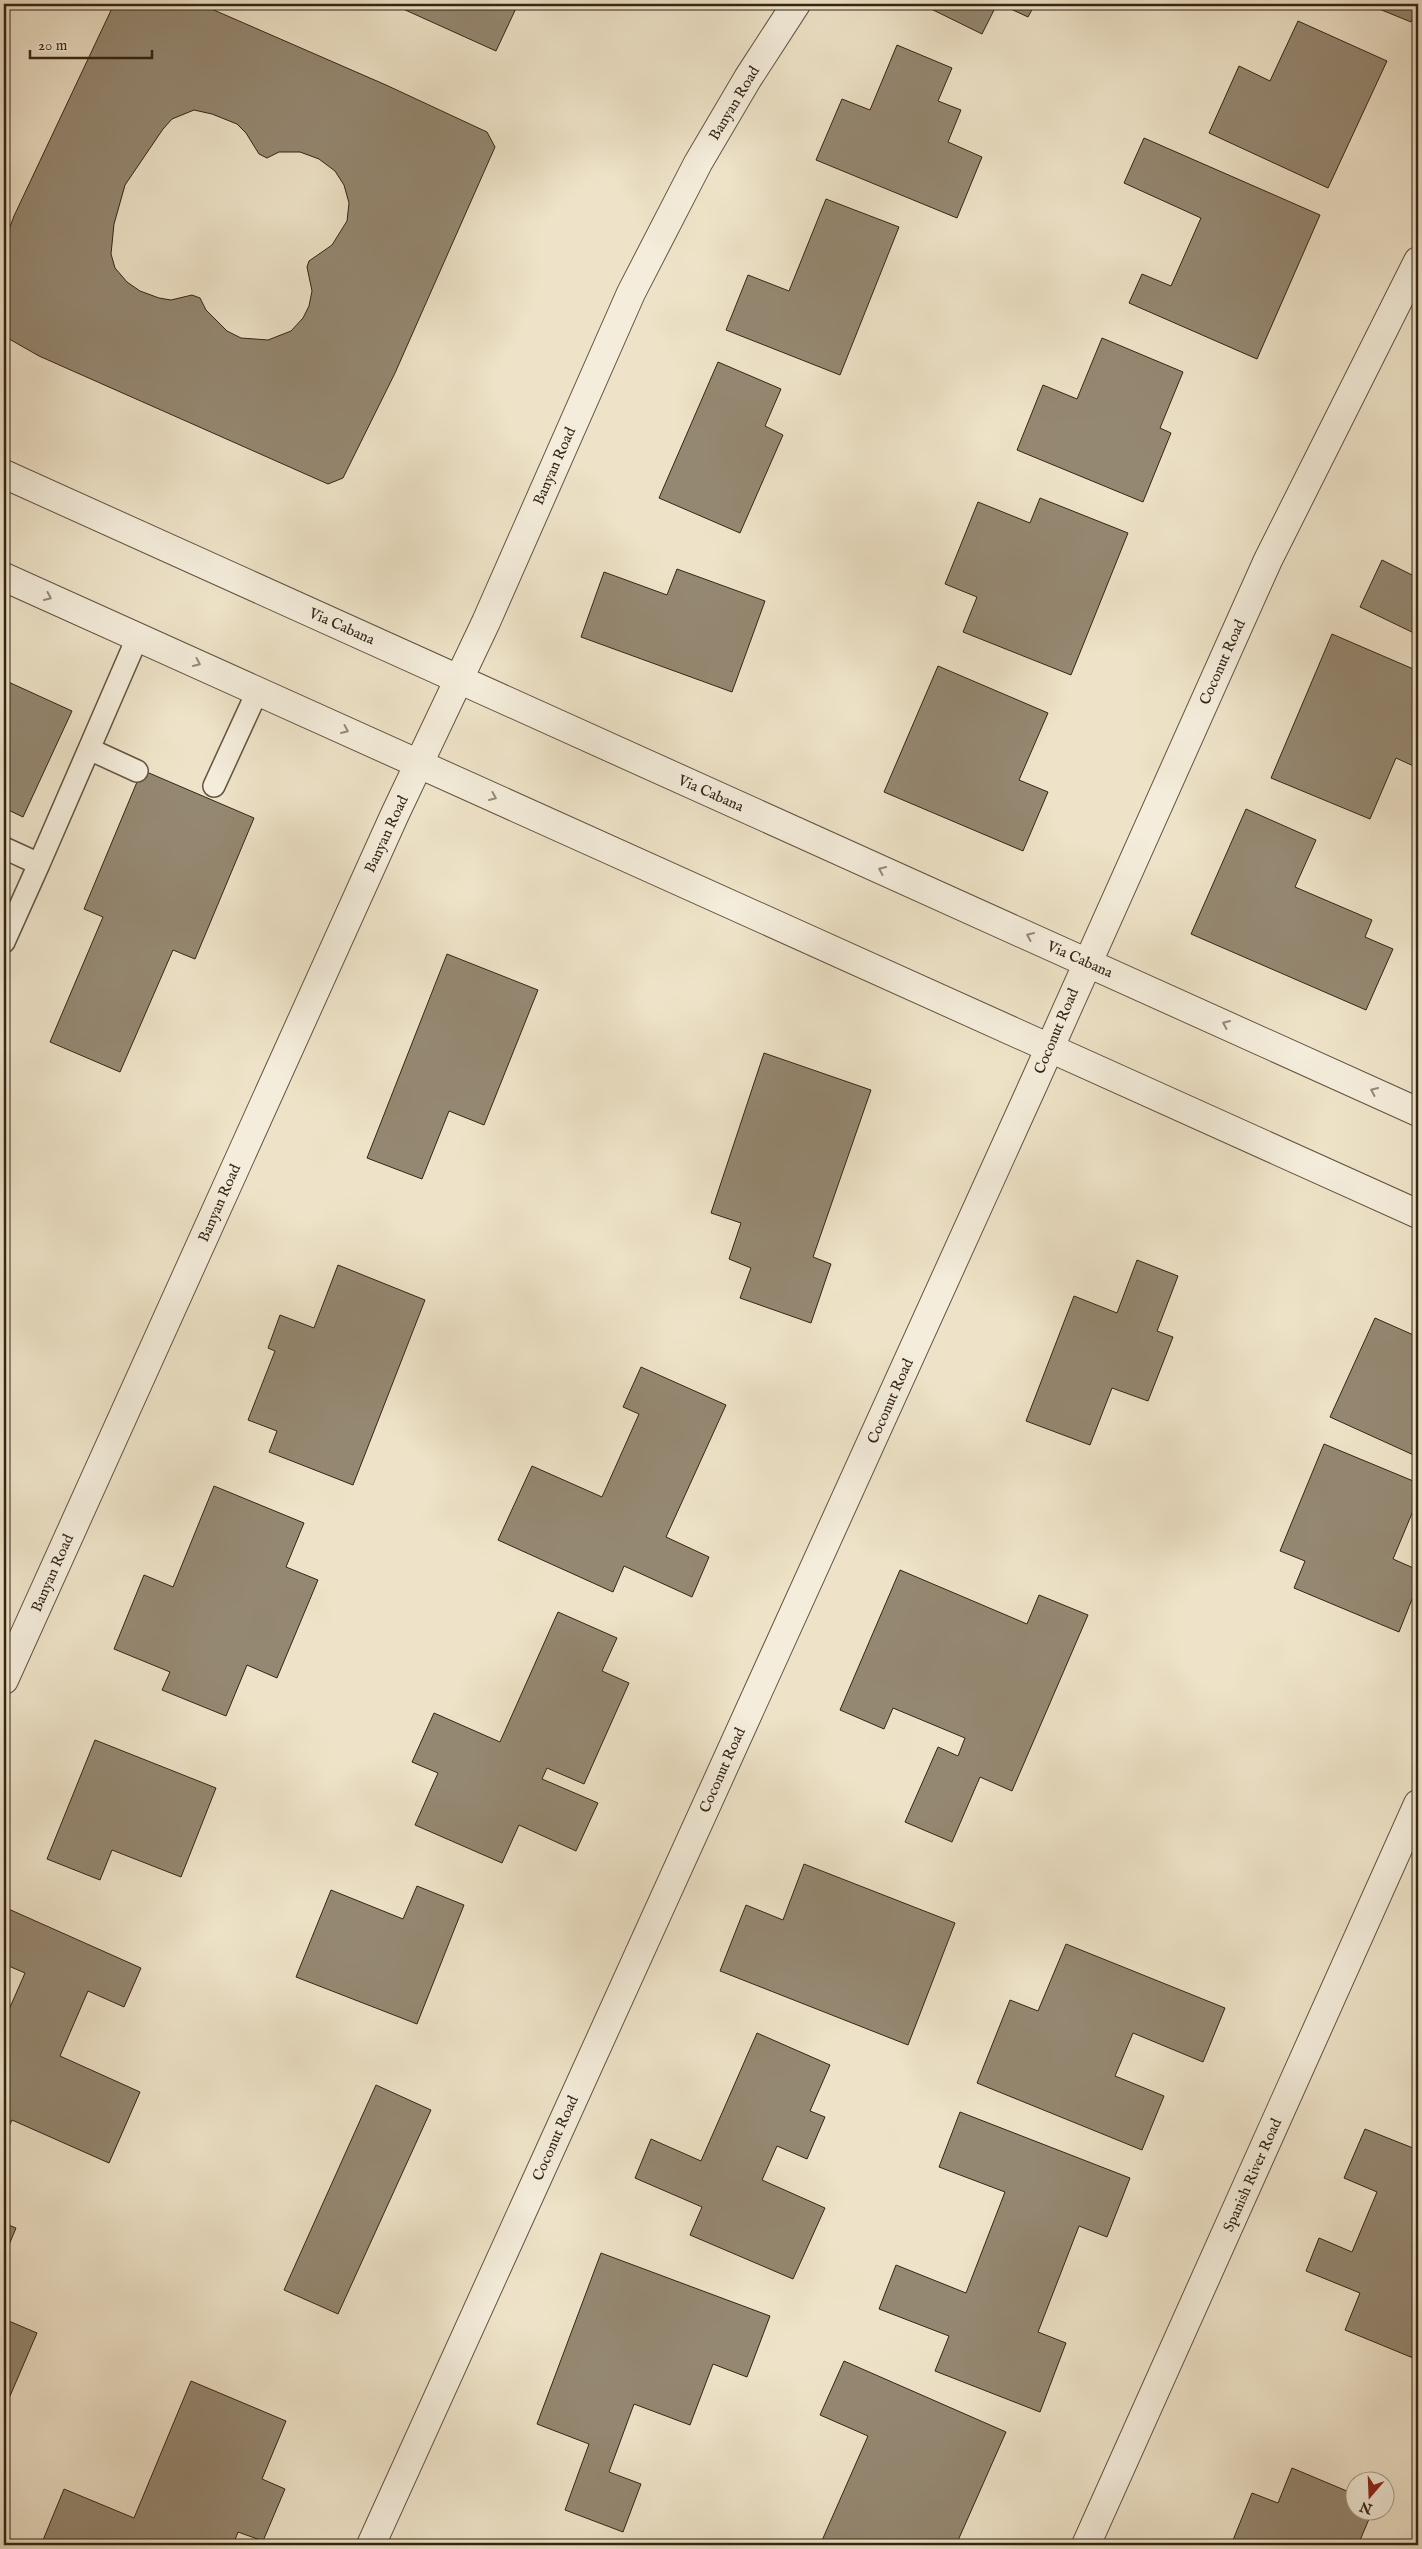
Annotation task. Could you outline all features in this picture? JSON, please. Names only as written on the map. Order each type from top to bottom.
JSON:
[{"type":"street","name":"Banyan Road","points":[[4,1680],[419,763],[486,622],[631,293],[698,163],[748,78],[796,4]]},
{"type":"street","name":"Coconut Road","points":[[370,2545],[1268,560],[1418,261]]},
{"type":"street","name":"Via Cabana","points":[[4,474],[1418,1112]]},
{"type":"street","points":[[4,577],[1418,1214]]},
{"type":"street","name":"Spanish River Road","points":[[1086,2545],[1418,1804]]},
{"type":"lane","points":[[4,942],[138,636]]},
{"type":"lane","points":[[214,786],[258,690]]},
{"type":"lane","points":[[89,749],[137,771]]},
{"type":"lane","points":[[4,848],[39,864]]},
{"type":"building","points":[[114,4],[200,4],[386,85],[487,132],[495,147],[395,373],[343,478],[328,484],[39,356],[4,336],[4,243],[14,216]],"holes":[[[194,110],[212,114],[237,124],[246,133],[259,154],[267,158],[279,152],[300,152],[319,159],[335,171],[344,185],[349,203],[347,221],[332,245],[309,261],[307,267],[312,291],[309,306],[303,318],[291,331],[268,340],[241,338],[227,331],[206,310],[200,298],[192,295],[171,300],[140,291],[127,282],[115,268],[111,254],[114,224],[125,185],[163,129],[172,119]]]},
{"type":"building","points":[[392,4],[518,4],[496,51]]},
{"type":"building","points":[[926,4],[997,4],[982,34],[925,6]]},
{"type":"building","points":[[1000,4],[1035,4],[1028,17]]},
{"type":"building","points":[[1367,4],[1418,4],[1418,6],[1411,22]]},
{"type":"building","points":[[1298,21],[1387,61],[1328,188],[1209,133],[1239,66],[1270,81]]},
{"type":"building","points":[[897,45],[952,68],[938,101],[961,110],[948,142],[982,157],[957,218],[816,160],[842,99],[870,110]]},
{"type":"building","points":[[1144,138],[1320,215],[1257,359],[1129,303],[1142,274],[1171,286],[1201,218],[1124,183]]},
{"type":"building","points":[[826,199],[899,227],[840,375],[726,330],[748,275],[789,291]]},
{"type":"building","points":[[1102,338],[1183,372],[1160,428],[1171,433],[1143,502],[1017,450],[1043,385],[1077,399]]},
{"type":"building","points":[[718,362],[781,389],[765,426],[783,435],[740,533],[659,498]]},
{"type":"building","points":[[1040,498],[1128,533],[1071,675],[963,632],[977,597],[945,584],[978,502],[1030,523]]},
{"type":"building","points":[[1382,560],[1418,578],[1418,635],[1360,607]]},
{"type":"building","points":[[677,569],[765,601],[732,692],[581,637],[604,572],[667,595]]},
{"type":"building","points":[[1332,634],[1418,671],[1418,768],[1396,758],[1370,819],[1271,778]]},
{"type":"building","points":[[938,666],[1048,713],[1019,780],[1048,792],[1023,851],[884,792]]},
{"type":"building","points":[[4,680],[72,711],[23,817],[4,808]]},
{"type":"building","points":[[142,770],[254,818],[195,959],[173,950],[120,1072],[50,1042],[103,917],[84,909]]},
{"type":"building","points":[[1246,809],[1316,840],[1295,887],[1372,920],[1365,937],[1393,949],[1366,1010],[1191,934]]},
{"type":"building","points":[[447,954],[538,990],[484,1125],[449,1111],[422,1179],[367,1158]]},
{"type":"building","points":[[764,1053],[871,1090],[813,1257],[831,1264],[811,1323],[740,1298],[751,1268],[729,1259],[741,1223],[711,1213]]},
{"type":"building","points":[[1137,1260],[1178,1276],[1157,1331],[1173,1337],[1148,1401],[1112,1388],[1090,1445],[1026,1421],[1074,1296],[1117,1313]]},
{"type":"building","points":[[338,1265],[425,1300],[353,1485],[269,1452],[277,1431],[248,1420],[275,1351],[268,1348],[280,1315],[314,1328]]},
{"type":"building","points":[[1375,1318],[1418,1337],[1418,1457],[1330,1417]]},
{"type":"building","points":[[641,1367],[726,1405],[666,1537],[709,1557],[692,1597],[624,1566],[613,1592],[498,1540],[532,1466],[602,1497],[639,1414],[623,1407]]},
{"type":"building","points":[[1324,1444],[1418,1483],[1418,1499],[1393,1559],[1418,1570],[1418,1584],[1399,1632],[1294,1588],[1305,1561],[1280,1551]]},
{"type":"building","points":[[214,1486],[304,1523],[286,1567],[318,1580],[277,1678],[247,1665],[226,1716],[162,1690],[170,1672],[114,1649],[144,1575],[173,1587]]},
{"type":"building","points":[[900,1570],[1027,1624],[1039,1595],[1088,1615],[1012,1791],[980,1777],[952,1842],[905,1822],[938,1747],[958,1756],[965,1738],[893,1708],[884,1729],[840,1710]]},
{"type":"building","points":[[558,1612],[617,1638],[602,1671],[629,1683],[584,1784],[547,1768],[542,1779],[598,1803],[576,1851],[519,1825],[502,1863],[415,1825],[438,1773],[412,1762],[434,1713],[500,1742]]},
{"type":"building","points":[[95,1740],[216,1788],[181,1877],[112,1850],[100,1880],[47,1859]]},
{"type":"building","points":[[804,1864],[955,1923],[908,2045],[720,1971],[746,1905],[783,1920]]},
{"type":"building","points":[[417,1886],[464,1905],[417,2024],[296,1977],[331,1890],[403,1919]]},
{"type":"building","points":[[4,1907],[141,1968],[124,2007],[88,1991],[60,2056],[140,2092],[109,2163],[12,2120],[4,2137],[4,2021],[25,1973],[4,1964]]},
{"type":"building","points":[[1066,1944],[1225,2008],[1203,2062],[1133,2033],[1115,2076],[1164,2096],[1142,2150],[977,2083],[1010,2000],[1038,2011]]},
{"type":"building","points":[[757,2033],[830,2065],[810,2111],[825,2117],[807,2159],[777,2146],[762,2180],[825,2208],[793,2279],[690,2235],[702,2207],[635,2178],[651,2139],[701,2161]]},
{"type":"building","points":[[376,2085],[431,2110],[338,2314],[284,2290]]},
{"type":"building","points":[[960,2112],[1130,2178],[1107,2237],[1079,2226],[1038,2332],[1066,2343],[1040,2412],[935,2371],[949,2336],[879,2309],[896,2265],[966,2293],[1005,2192],[939,2167]]},
{"type":"building","points":[[1365,2129],[1418,2150],[1418,2360],[1345,2330],[1360,2293],[1306,2271],[1319,2238],[1352,2252],[1377,2192],[1344,2178]]},
{"type":"building","points":[[4,2223],[16,2228],[4,2257]]},
{"type":"building","points":[[601,2253],[770,2316],[747,2377],[713,2364],[690,2425],[634,2404],[609,2472],[641,2484],[623,2532],[565,2510],[589,2444],[537,2424]]},
{"type":"building","points":[[4,2319],[37,2333],[4,2410]]},
{"type":"building","points":[[844,2361],[1006,2432],[956,2545],[820,2545],[868,2436],[820,2415]]},
{"type":"building","points":[[191,2381],[286,2421],[262,2479],[285,2489],[263,2541],[238,2532],[233,2545],[41,2545],[64,2489],[134,2518]]},
{"type":"building","points":[[1292,2468],[1344,2490],[1344,2522],[1368,2522],[1358,2545],[1231,2545],[1252,2493],[1278,2503]]},
{"type":"building","points":[[758,2541],[778,2545],[757,2545]]}]
